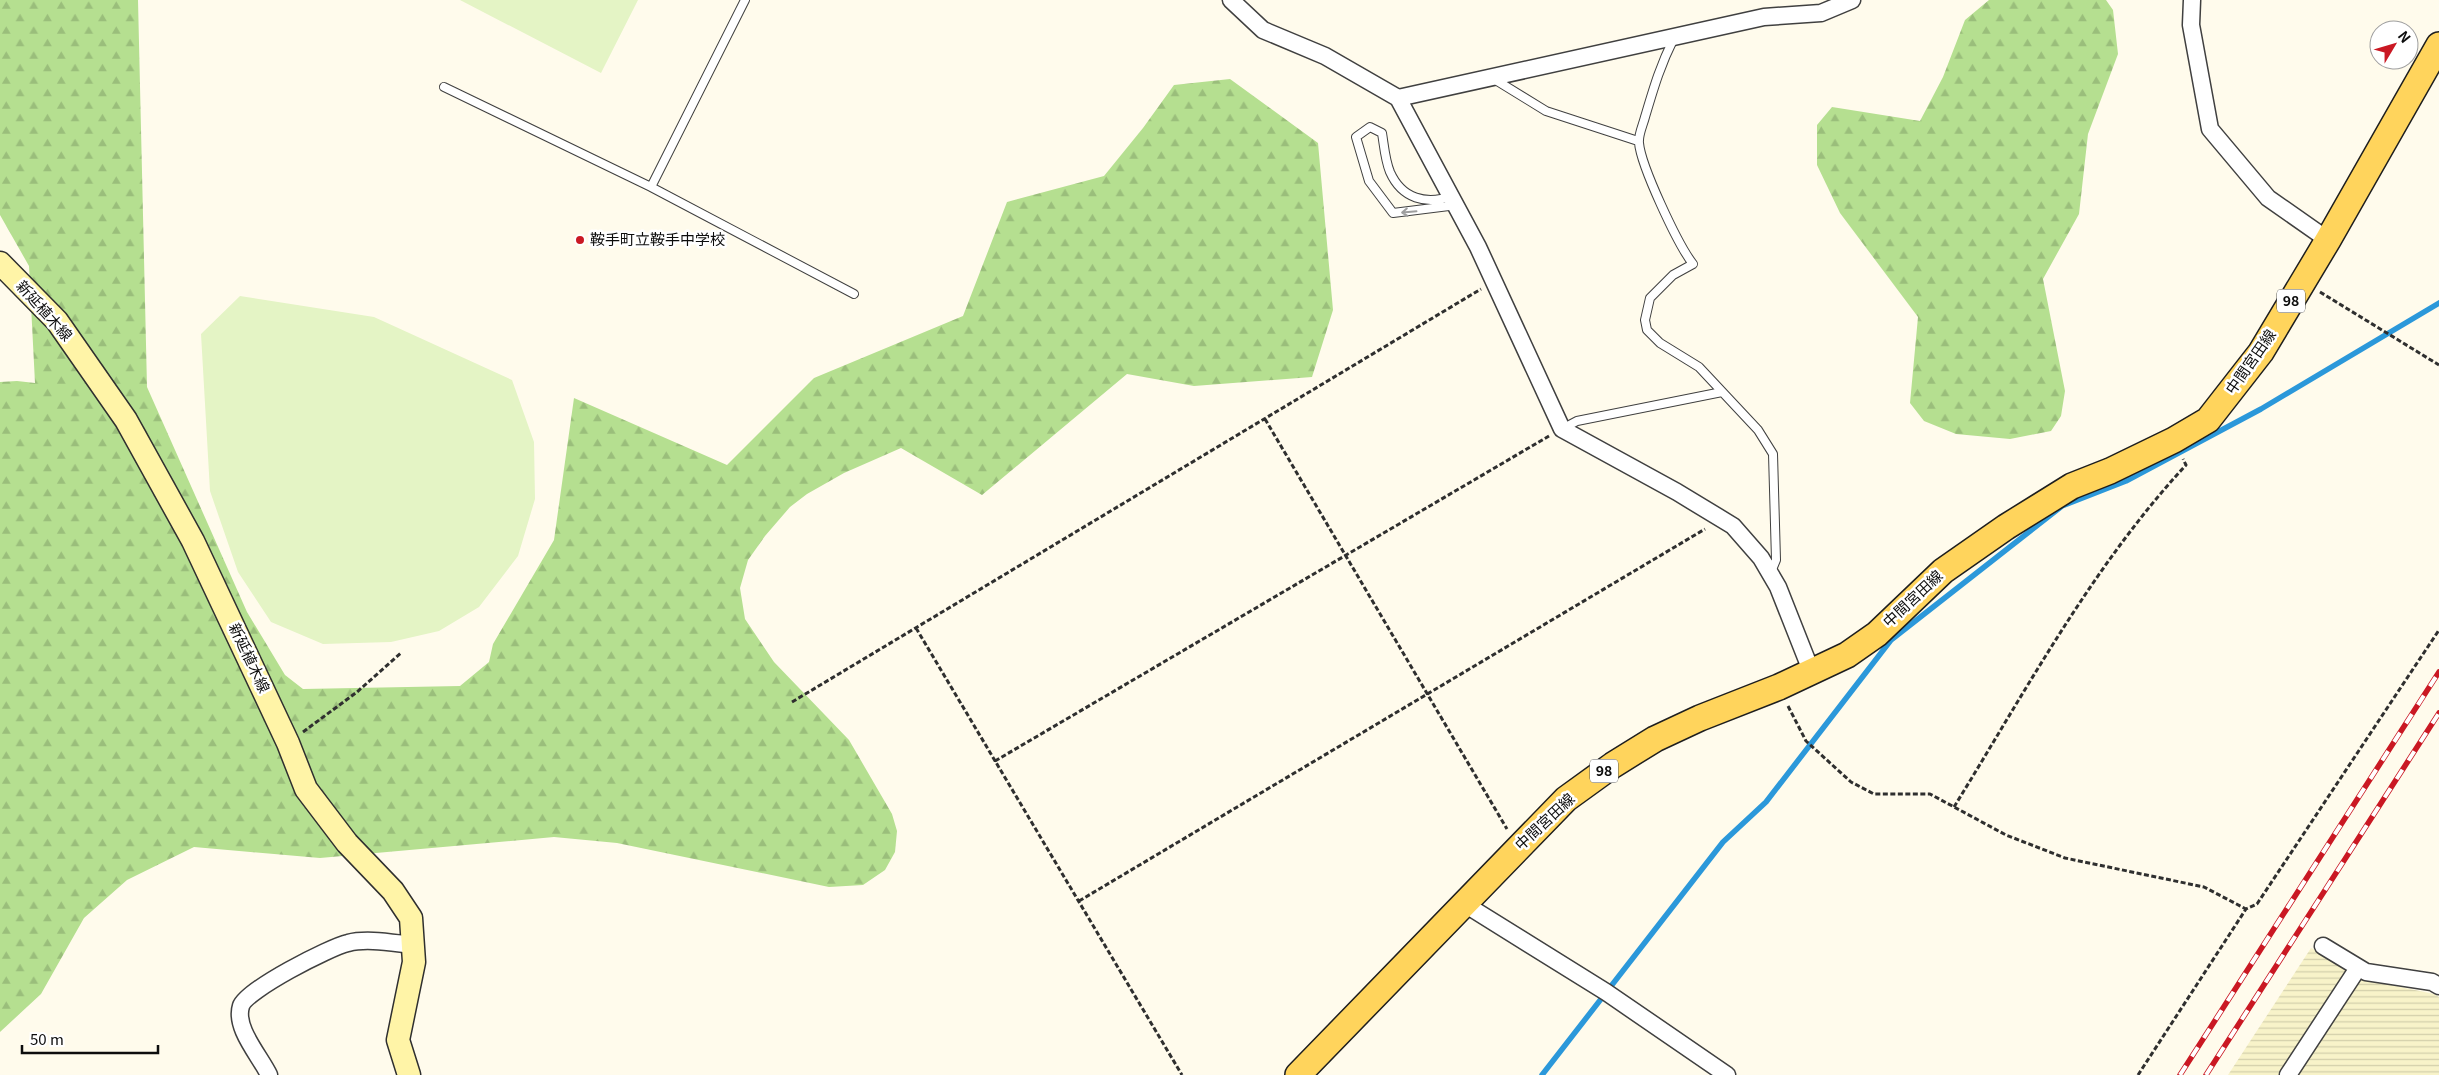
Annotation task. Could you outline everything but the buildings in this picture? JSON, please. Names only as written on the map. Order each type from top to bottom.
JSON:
[{"type":"main road","name":"中間宮田線","points":[[1298,1075],[1566,799],[1612,765],[1655,739],[1700,718],[1778,688],[1847,656],[1877,634],[1943,571],[2006,527],[2072,486],[2110,471],[2174,440],[2208,420],[2261,352],[2328,240],[2439,44]]},
{"type":"main road","name":"新延植木線","points":[[0,263],[57,320],[126,420],[193,541],[288,743],[306,789],[347,843],[393,890],[411,918],[414,962],[398,1040],[409,1075]]},
{"type":"street","points":[[1232,0],[1263,30],[1325,56],[1398,98],[1454,200],[1494,281],[1562,429],[1677,492],[1733,526],[1761,558],[1778,587],[1812,673]]},
{"type":"street","points":[[1398,98],[1764,17],[1821,13],[1852,0]]},
{"type":"street","points":[[2192,0],[2191,25],[2210,130],[2268,198],[2328,240]]},
{"type":"street","points":[[1463,903],[1606,992],[1727,1075]]},
{"type":"street","points":[[269,1075],[247,1038],[242,1021],[241,1006],[250,994],[321,952],[349,942],[413,945]]},
{"type":"street","points":[[2322,946],[2366,972],[2432,982],[2439,986]]},
{"type":"street","points":[[2288,1075],[2358,968]]},
{"type":"lane","points":[[651,187],[745,0]]},
{"type":"lane","points":[[1675,37],[1658,70],[1638,141],[1642,158],[1666,214],[1693,264],[1673,276],[1650,298],[1645,320],[1647,330],[1660,343],[1698,367],[1722,392],[1758,430],[1773,454],[1776,560],[1770,574]]},
{"type":"lane","points":[[1491,78],[1546,111],[1638,141]]},
{"type":"lane","points":[[444,87],[651,187],[854,294]]},
{"type":"lane","points":[[1370,127],[1382,133],[1390,172],[1404,191],[1429,201],[1454,200],[1394,213],[1369,180],[1356,137],[1370,127]]},
{"type":"lane","points":[[1562,429],[1577,421],[1722,392]]},
{"type":"path","points":[[792,702],[1494,281]]},
{"type":"path","points":[[2302,281],[2439,365]]},
{"type":"path","points":[[1265,419],[1519,846]]},
{"type":"path","points":[[995,762],[1345,554],[1562,429]]},
{"type":"path","points":[[1954,807],[2103,566],[2150,503],[2186,465],[2174,440]]},
{"type":"path","points":[[1079,901],[1709,527],[1718,517]]},
{"type":"path","points":[[916,628],[1182,1075]]},
{"type":"path","points":[[2138,1075],[2246,910],[2257,904],[2439,630]]},
{"type":"path","points":[[288,743],[357,692],[402,652]]},
{"type":"path","points":[[1778,688],[1806,741],[1851,782],[1874,794],[1930,794],[2006,835],[2065,858],[2204,887],[2246,910]]},
{"type":"shaded area","points":[[2311,948],[2372,981],[2434,994],[2439,997],[2439,1075],[2228,1075]]},
{"type":"green space","points":[[0,0],[138,0],[147,387],[247,612],[285,675],[303,689],[460,686],[489,662],[493,644],[554,540],[574,398],[727,465],[814,378],[963,316],[1007,202],[1104,176],[1143,128],[1174,85],[1230,79],[1318,143],[1333,310],[1312,377],[1194,386],[1127,374],[982,495],[901,448],[844,473],[807,494],[790,507],[765,536],[748,560],[740,588],[745,619],[774,662],[849,740],[892,814],[897,831],[895,852],[885,870],[863,885],[829,887],[617,843],[554,837],[320,858],[194,847],[127,880],[84,918],[41,994],[0,1032],[0,382],[35,383],[29,266],[0,215]]},
{"type":"green space","points":[[460,0],[638,0],[601,73]]},
{"type":"green space","points":[[1989,0],[2106,0],[2113,10],[2118,54],[2088,134],[2079,214],[2043,279],[2065,391],[2061,416],[2051,431],[2010,439],[1956,434],[1924,421],[1910,403],[1918,317],[1840,213],[1817,165],[1817,125],[1832,107],[1920,121],[1943,77],[1965,20]]},
{"type":"green space","points":[[240,296],[374,317],[512,380],[534,442],[535,499],[518,556],[479,607],[439,631],[391,642],[323,644],[271,622],[238,572],[210,491],[201,334]]},
{"type":"waterway","points":[[1542,1075],[1723,842],[1766,802],[1891,640],[2062,506],[2126,481],[2261,409],[2439,303]]},
{"type":"railway","points":[[2180,1075],[2439,672]]},
{"type":"railway","points":[[2206,1075],[2439,713]]},
{"type":"place","name":"鞍手町立鞍手中学校","points":[[580,240]]}]
